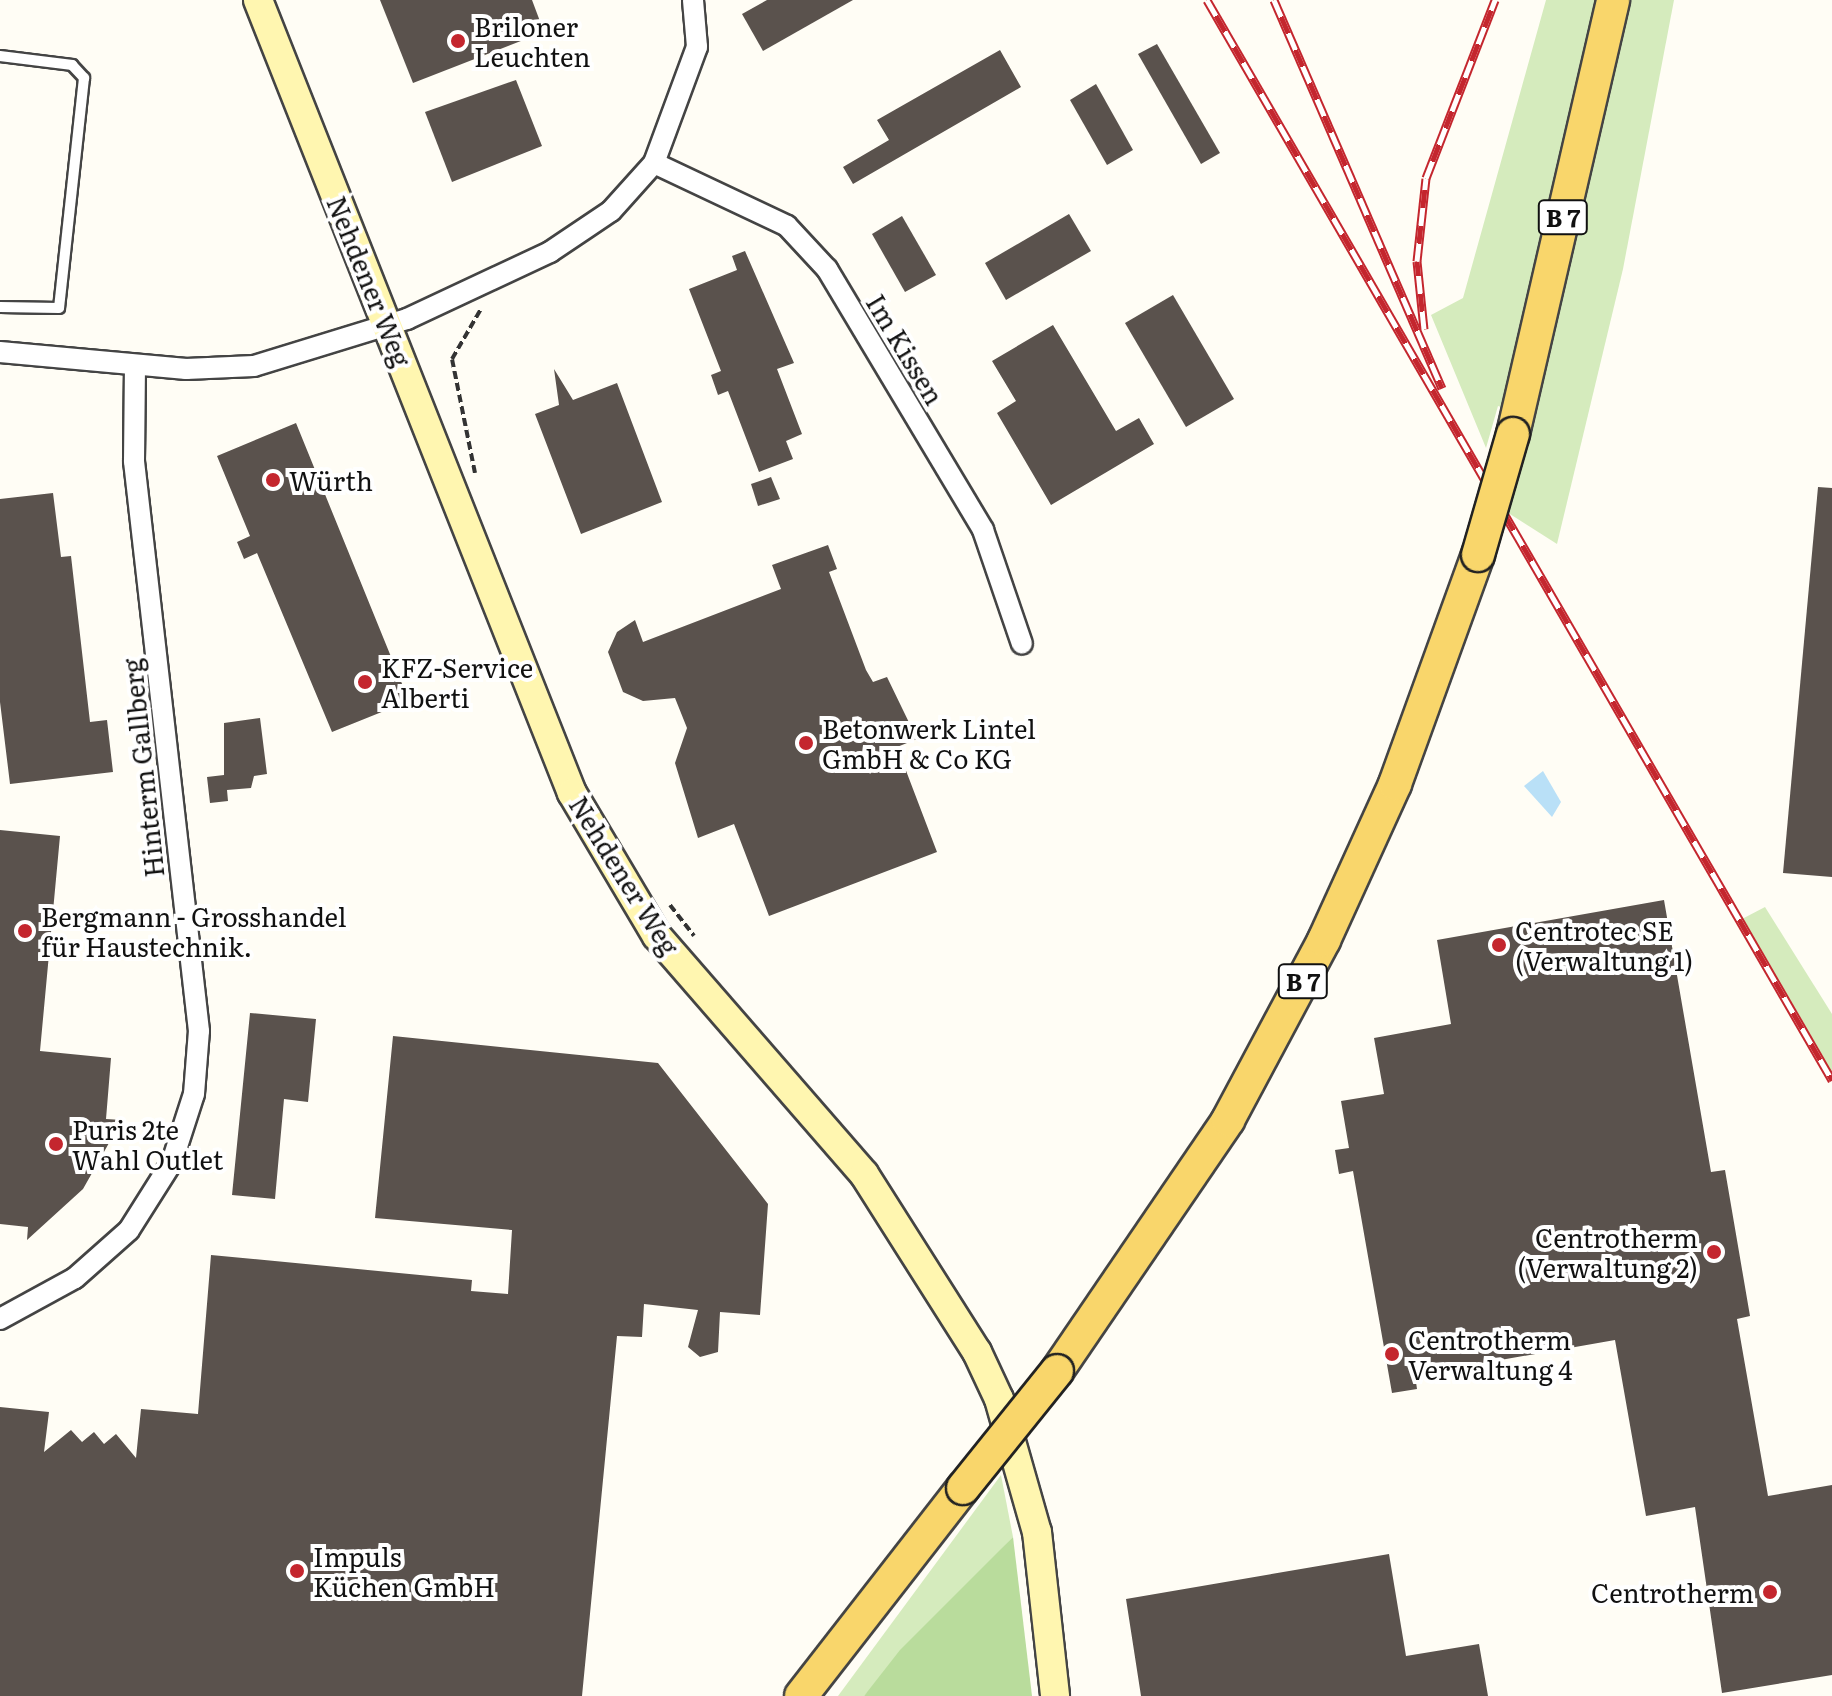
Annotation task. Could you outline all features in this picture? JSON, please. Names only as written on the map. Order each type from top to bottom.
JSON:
[{"type":"main road","name":"B 7","points":[[801,1696],[1057,1371],[1228,1120],[1324,940],[1395,784],[1478,555],[1513,434],[1613,0]]},
{"type":"street","name":"Nehdener Weg","points":[[258,0],[572,793],[657,936],[864,1174],[977,1352],[999,1399],[1037,1532],[1055,1696]]},
{"type":"street","points":[[0,352],[135,366],[254,366],[389,325],[499,277],[611,211],[654,163],[697,47],[693,0]]},
{"type":"street","name":"Im Kissen","points":[[654,163],[787,226],[827,269],[983,530],[1022,644]]},
{"type":"street","name":"Hinterm Gallberg","points":[[0,1319],[75,1278],[129,1230],[172,1162],[194,1094],[199,1031],[134,461],[135,366]]},
{"type":"lane","points":[[0,56],[72,65],[84,78],[59,308],[0,307]]},
{"type":"path","points":[[477,482],[452,359],[499,277]]},
{"type":"path","points":[[665,898],[703,948]]},
{"type":"green space","points":[[1546,0],[1600,0],[1504,408],[1498,406],[1486,448],[1431,315],[1463,298]]},
{"type":"green space","points":[[1629,0],[1674,0],[1623,269],[1557,544],[1502,509]]},
{"type":"green space","points":[[1765,907],[1832,1014],[1832,1074],[1742,919]]},
{"type":"green space","points":[[1001,1475],[1013,1537],[864,1696],[838,1696]]},
{"type":"green space","points":[[1013,1537],[1032,1696],[864,1696],[900,1650]]},
{"type":"water","points":[[1543,771],[1561,802],[1552,817],[1524,786]]},
{"type":"building","name":"Briloner Leuchten","points":[[380,0],[532,0],[544,32],[413,83]]},
{"type":"building","points":[[767,0],[853,0],[763,51],[742,14]]},
{"type":"building","points":[[1157,44],[1220,153],[1201,164],[1138,54]]},
{"type":"building","points":[[1000,50],[1021,87],[853,184],[843,167],[889,140],[877,120]]},
{"type":"building","points":[[516,80],[542,146],[452,182],[425,112]]},
{"type":"building","points":[[1096,84],[1133,150],[1107,165],[1070,100]]},
{"type":"building","points":[[1069,214],[1091,251],[1006,300],[985,263]]},
{"type":"building","points":[[902,216],[936,275],[905,292],[872,234]]},
{"type":"building","points":[[745,251],[794,363],[777,369],[802,434],[786,441],[793,459],[759,472],[728,391],[718,395],[711,375],[721,371],[689,289],[737,270],[732,256]]},
{"type":"building","points":[[1173,295],[1234,399],[1186,427],[1125,323]]},
{"type":"building","points":[[1053,325],[1116,431],[1139,418],[1154,444],[1051,505],[997,413],[1016,401],[992,361]]},
{"type":"building","points":[[554,369],[573,400],[617,383],[662,502],[581,534],[535,414],[559,405]]},
{"type":"building","points":[[296,423],[409,701],[332,732],[257,553],[244,559],[237,542],[250,536],[217,456]]},
{"type":"building","points":[[771,477],[780,499],[758,506],[751,484]]},
{"type":"building","points":[[1818,487],[1832,488],[1832,877],[1783,873]]},
{"type":"building","points":[[53,493],[61,557],[71,556],[90,722],[107,720],[113,772],[10,784],[0,702],[0,499]]},
{"type":"building","name":"Betonwerk Lintel GmbH & Co KG","points":[[828,545],[837,569],[829,572],[866,670],[873,682],[887,677],[917,739],[897,747],[937,852],[769,916],[734,824],[698,838],[675,763],[687,728],[675,698],[643,701],[623,692],[608,652],[617,632],[635,620],[643,642],[781,589],[772,565]]},
{"type":"building","points":[[260,718],[267,774],[254,776],[251,788],[227,790],[228,801],[210,803],[207,777],[224,775],[224,723]]},
{"type":"building","points":[[0,830],[60,836],[40,1051],[111,1058],[106,1119],[122,1120],[83,1189],[27,1240],[28,1227],[0,1224]]},
{"type":"building","points":[[1664,900],[1711,1172],[1725,1170],[1750,1316],[1737,1319],[1768,1496],[1832,1485],[1832,1675],[1722,1693],[1695,1507],[1646,1516],[1615,1340],[1415,1375],[1417,1389],[1392,1393],[1353,1171],[1339,1174],[1335,1150],[1349,1148],[1341,1101],[1384,1094],[1374,1038],[1451,1024],[1437,940]]},
{"type":"building","points":[[250,1013],[316,1019],[308,1102],[284,1099],[275,1199],[232,1195]]},
{"type":"building","name":"Impuls Küchen GmbH","points":[[393,1036],[658,1063],[768,1204],[760,1315],[720,1312],[718,1352],[700,1357],[688,1347],[698,1310],[644,1304],[642,1337],[617,1336],[582,1696],[0,1696],[0,1407],[49,1412],[44,1452],[71,1430],[82,1442],[94,1432],[104,1444],[116,1434],[136,1458],[141,1409],[198,1414],[211,1255],[472,1280],[471,1291],[508,1294],[512,1230],[375,1218]]},
{"type":"building","points":[[1389,1554],[1406,1656],[1479,1644],[1488,1696],[1141,1696],[1126,1599]]},
{"type":"railway","points":[[1207,0],[1832,1080]]},
{"type":"railway","points":[[1274,0],[1442,388]]},
{"type":"railway","points":[[1424,329],[1417,261],[1426,178],[1495,0]]},
{"type":"place","name":"Briloner Leuchten","points":[[458,41]]},
{"type":"place","name":"Würth","points":[[273,480]]},
{"type":"place","name":"KFZ-Service Alberti","points":[[365,682]]},
{"type":"place","name":"Betonwerk Lintel GmbH & Co KG","points":[[806,743]]},
{"type":"place","name":"Bergmann - Grosshandel für Haustechnik.","points":[[25,931]]},
{"type":"place","name":"Centrotec SE (Verwaltung 1)","points":[[1499,945]]},
{"type":"place","name":"Puris 2te Wahl Outlet","points":[[56,1144]]},
{"type":"place","name":"Centrotherm (Verwaltung 2)","points":[[1714,1252]]},
{"type":"place","name":"Centrotherm Verwaltung 4","points":[[1392,1354]]},
{"type":"place","name":"Impuls Küchen GmbH","points":[[297,1571]]},
{"type":"place","name":"Centrotherm","points":[[1770,1592]]}]
